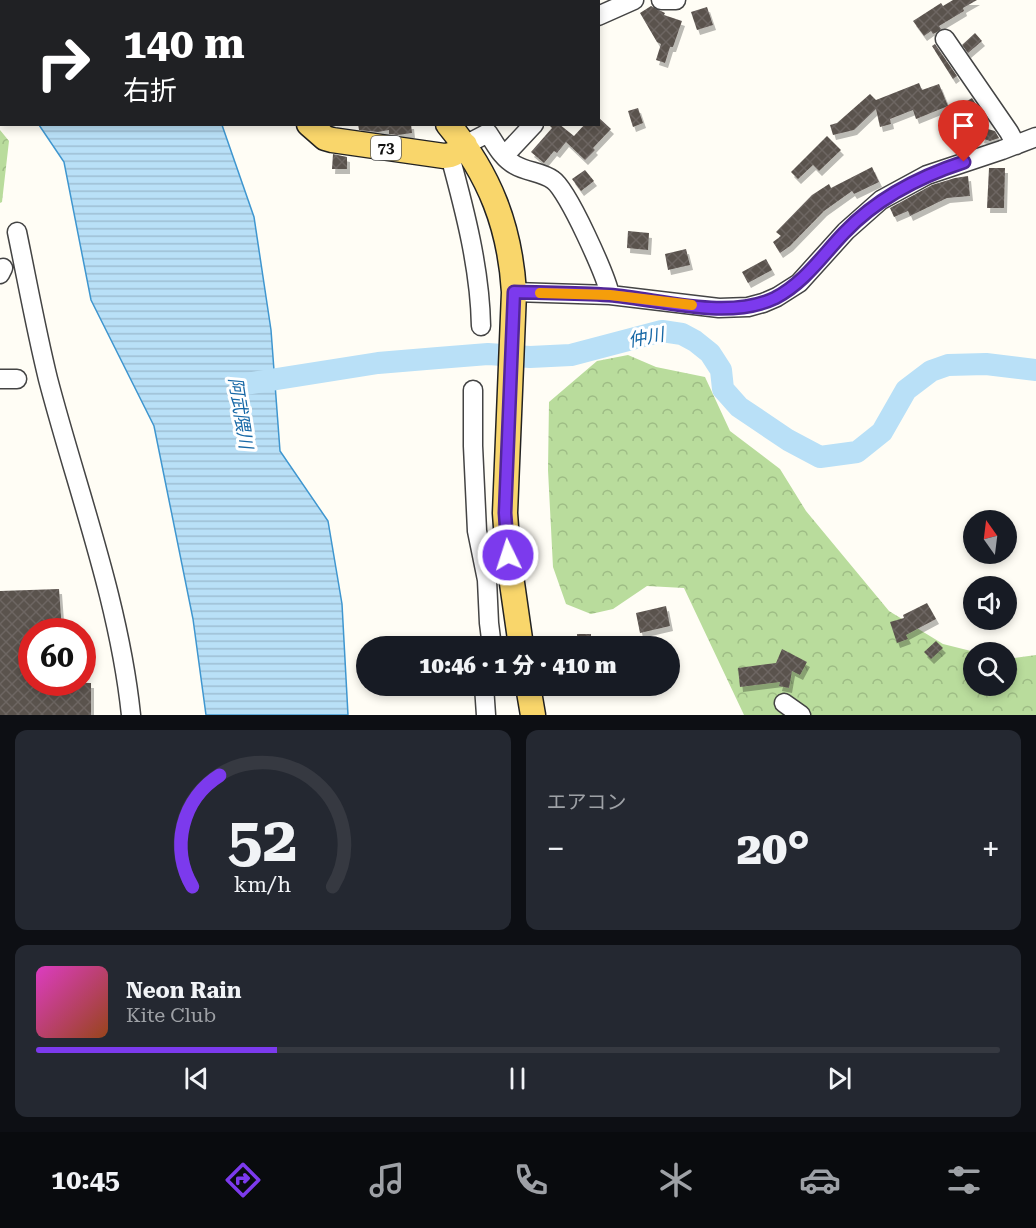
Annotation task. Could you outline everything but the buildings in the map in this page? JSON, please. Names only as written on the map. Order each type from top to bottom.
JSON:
[{"type":"main road","name":"73","points":[[311,126],[332,140],[457,151]]},
{"type":"main road","points":[[449,126],[457,151],[481,169],[507,238],[512,266],[514,292],[505,513],[519,636]]},
{"type":"main road","points":[[530,696],[533,715]]},
{"type":"street","points":[[600,15],[634,0]]},
{"type":"street","points":[[661,0],[676,0]]},
{"type":"street","points":[[945,39],[1016,145]]},
{"type":"street","points":[[504,156],[532,126]]},
{"type":"street","points":[[481,326],[481,304],[457,151],[486,129],[504,156],[514,165],[556,181],[601,266],[610,295]]},
{"type":"street","points":[[514,292],[610,295],[718,308],[748,307],[763,303],[799,283],[846,231],[881,200],[927,175],[1036,137]]},
{"type":"street","points":[[17,232],[48,379],[97,550],[117,630],[131,715]]},
{"type":"street","points":[[473,390],[477,519],[487,580],[489,636]]},
{"type":"street","points":[[485,696],[486,715]]},
{"type":"street","points":[[784,703],[801,715]]},
{"type":"green space","points":[[0,130],[9,141],[2,202],[0,203]]},
{"type":"green space","points":[[628,355],[656,367],[705,377],[730,431],[780,469],[806,511],[889,611],[943,644],[963,649],[963,696],[1017,696],[1017,658],[1036,655],[1036,715],[744,715],[684,588],[647,586],[613,609],[591,614],[566,604],[553,567],[548,470],[549,402],[597,361]]},
{"type":"water","name":"阿武隈川","points":[[40,126],[222,126],[254,217],[271,330],[280,451],[328,521],[342,604],[348,715],[206,715],[193,619],[154,426],[91,300],[64,162]]},
{"type":"waterway","name":"仲川","points":[[245,384],[378,363],[488,354],[530,357],[571,355],[662,331],[682,334],[695,341],[710,353],[721,370],[723,389],[739,407],[788,440],[820,457],[857,452],[882,432],[906,390],[931,371],[948,365],[986,364],[1036,370]]},
{"type":"slow traffic","points":[[540,293],[610,295],[692,305]]},
{"type":"route","points":[[508,555],[505,513],[514,292],[610,295],[718,308],[748,307],[763,303],[799,283],[846,231],[881,200],[927,175],[964,162]]}]
